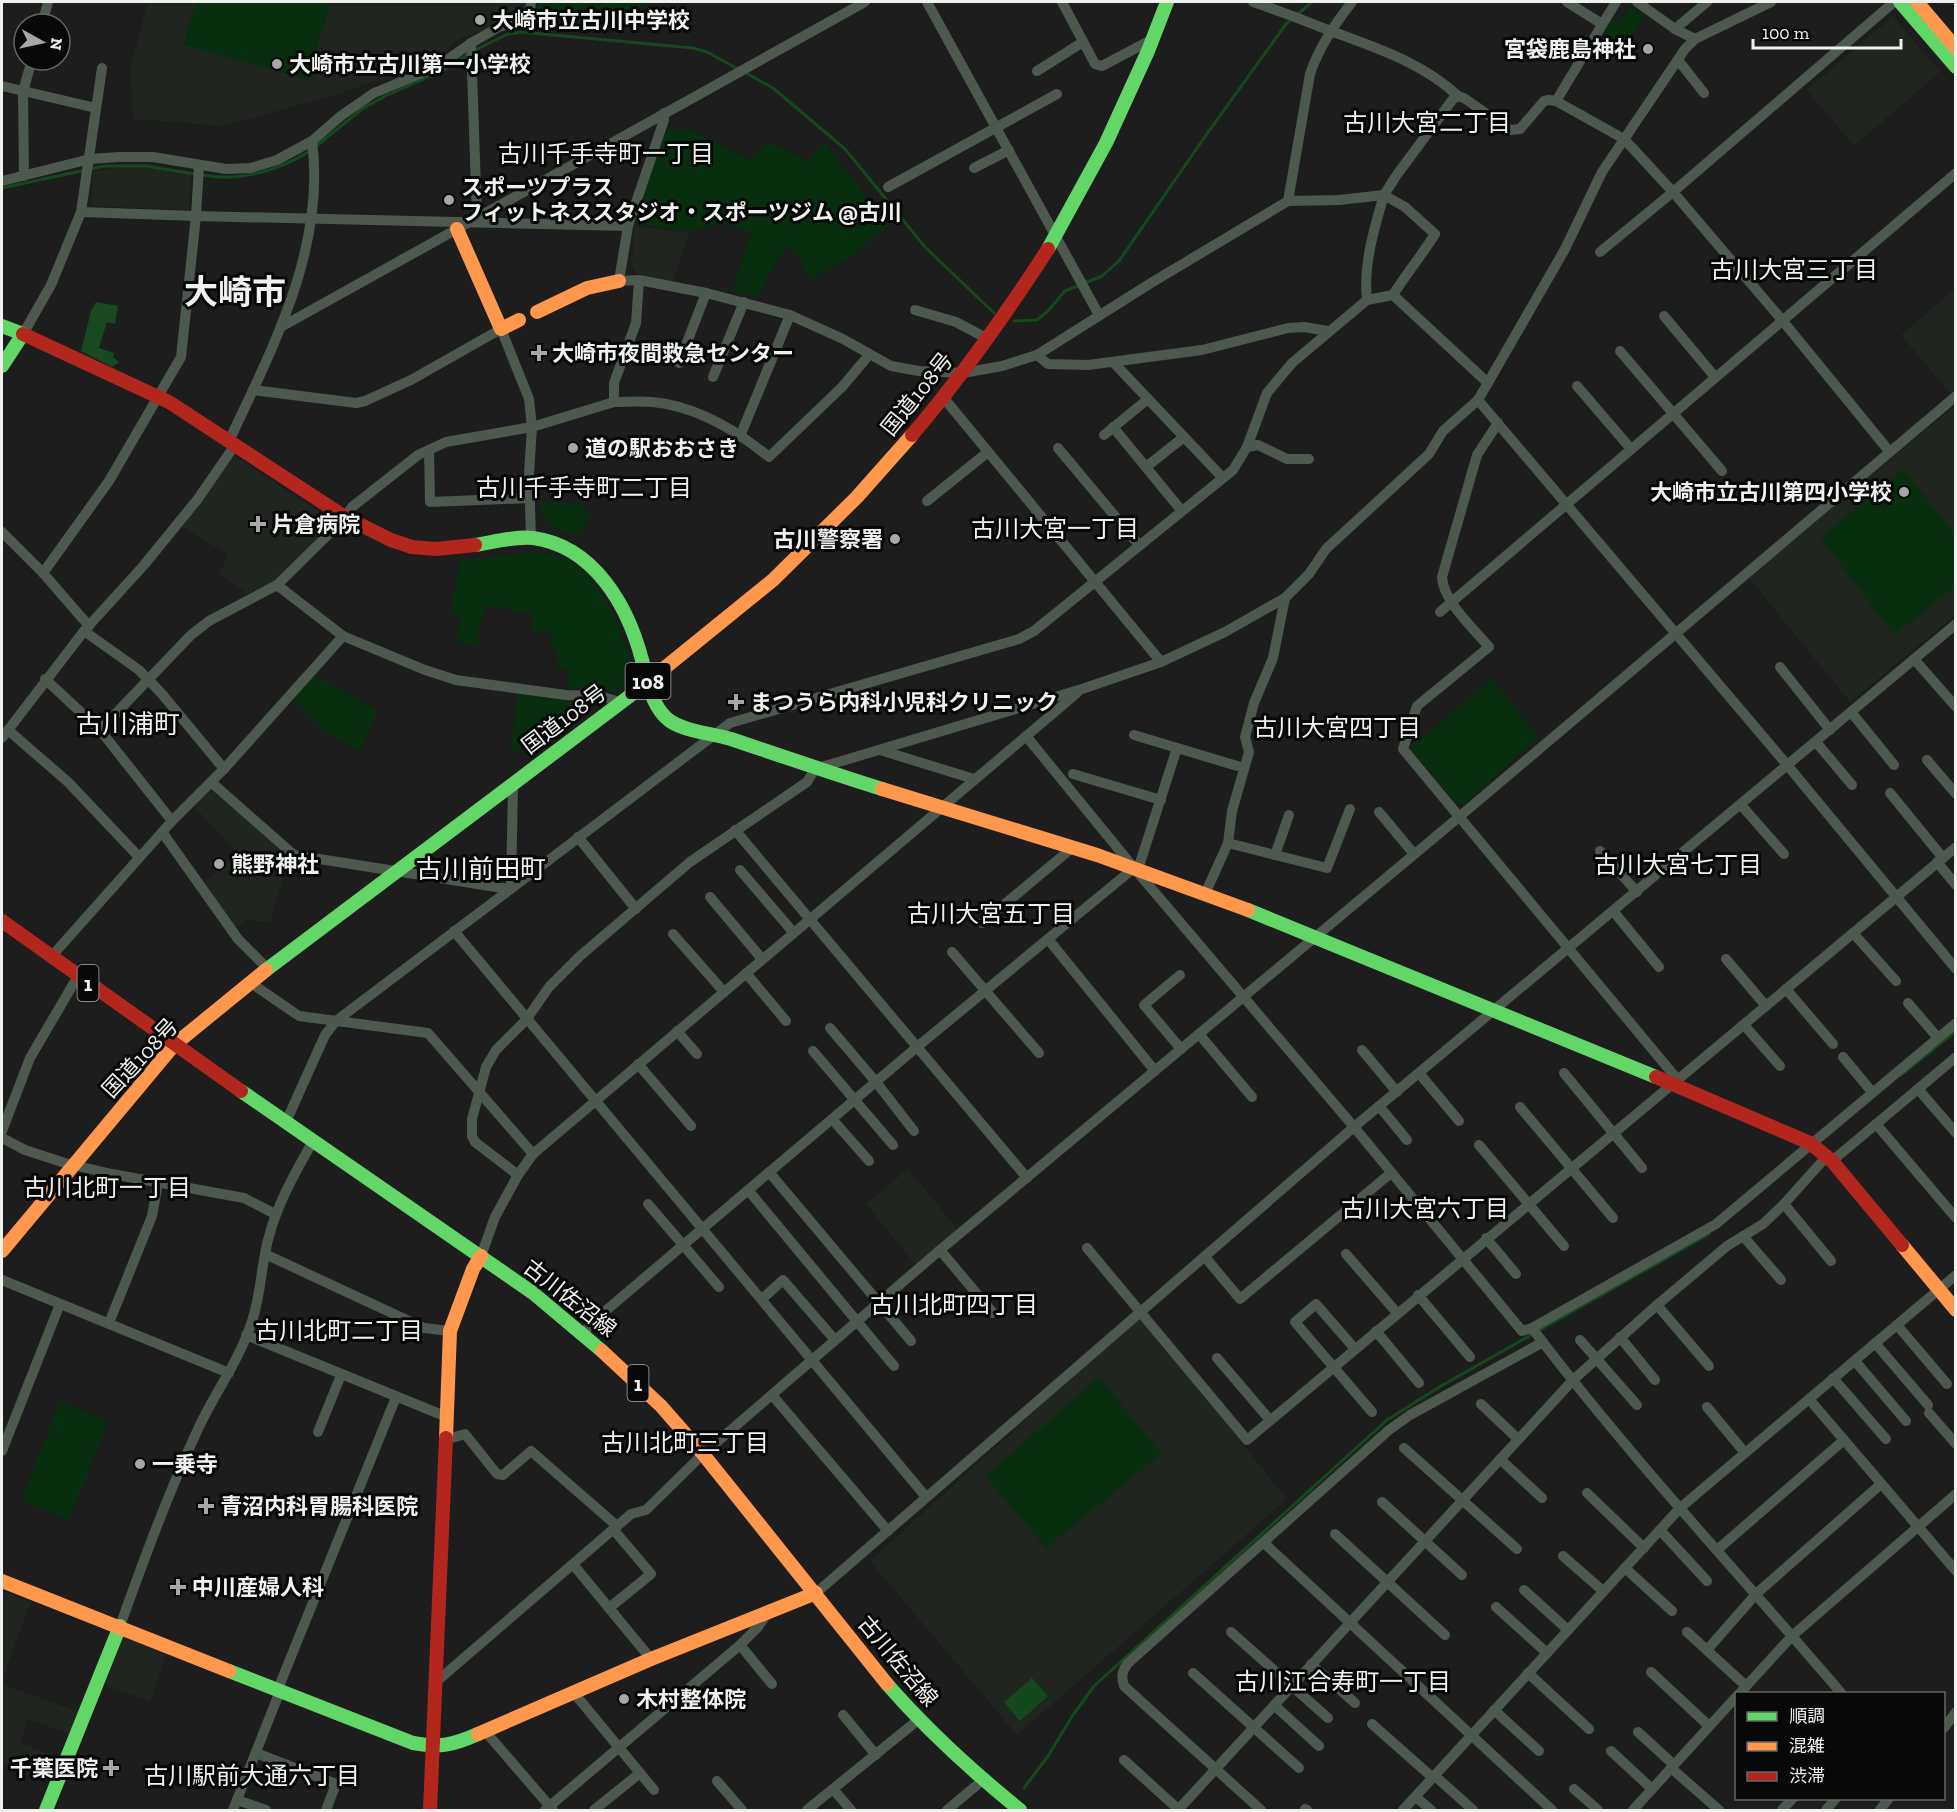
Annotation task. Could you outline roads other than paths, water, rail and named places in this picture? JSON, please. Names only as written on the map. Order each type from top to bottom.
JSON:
[{"type":"main road","name":"国道108号","points":[[2,1251],[174,1045],[268,969],[646,683],[773,580],[857,497],[963,373],[1057,236],[1106,143],[1153,39],[1167,2]]},
{"type":"main road","points":[[1900,2],[1956,67]]},
{"type":"main road","points":[[1917,2],[1956,48]]},
{"type":"main road","points":[[457,229],[501,329],[519,320]]},
{"type":"main road","points":[[537,312],[587,287],[602,282],[619,281]]},
{"type":"main road","points":[[2,326],[157,396],[345,517],[391,540],[412,547],[436,549],[531,538],[542,539],[571,551],[598,570],[610,585],[622,608],[642,660],[646,683],[654,702],[664,718],[677,725],[714,734],[815,769],[943,806],[1134,868],[1205,894],[1674,1082],[1820,1151],[1956,1310]]},
{"type":"main road","points":[[2,366],[23,334]]},
{"type":"main road","name":"古川佐沼線","points":[[2,921],[174,1045],[481,1256],[533,1293],[584,1334],[661,1406],[703,1454],[918,1720],[1018,1810]]},
{"type":"main road","points":[[430,1810],[450,1331],[472,1269],[481,1256]]},
{"type":"main road","points":[[2,1581],[413,1743],[434,1748],[457,1743],[651,1659],[816,1593]]},
{"type":"main road","points":[[46,1810],[120,1626]]},
{"type":"street","points":[[2,181],[89,165],[153,157],[199,172],[251,168],[277,160],[312,146],[342,116],[374,93],[472,50],[499,27],[526,20],[531,2]]},
{"type":"street","points":[[281,327],[865,2]]},
{"type":"street","points":[[927,2],[1099,315]]},
{"type":"street","points":[[1062,2],[1095,64],[1102,66],[1153,39]]},
{"type":"street","points":[[1253,2],[1387,51],[1446,84],[1458,96],[1510,130],[1520,129],[1544,101],[1549,99],[1624,139],[1673,192],[1782,320],[1889,451]]},
{"type":"street","points":[[1288,201],[1310,74],[1330,31],[1352,2]]},
{"type":"street","points":[[1567,2],[1602,24]]},
{"type":"street","points":[[1556,101],[1616,2]]},
{"type":"street","points":[[1637,2],[1675,29],[1695,39]]},
{"type":"street","points":[[1675,29],[1707,2]]},
{"type":"street","points":[[518,1175],[475,1142],[472,1136],[472,1119],[478,1091],[486,1067],[496,1050],[526,1020],[549,987],[580,956],[690,862],[807,782],[815,769],[1161,662],[1225,632],[1285,598],[1309,574],[1326,549],[1422,461],[1443,431],[1478,400],[1566,249],[1602,172],[1678,60],[1695,39],[1771,2]]},
{"type":"street","points":[[1600,252],[1894,2]]},
{"type":"street","points":[[1037,71],[1083,42]]},
{"type":"street","points":[[472,50],[474,220]]},
{"type":"street","points":[[1678,60],[1704,93]]},
{"type":"street","points":[[23,334],[51,285],[81,212],[102,68]]},
{"type":"street","points":[[24,176],[23,91],[29,72]]},
{"type":"street","points":[[2,86],[96,108]]},
{"type":"street","points":[[888,187],[1057,94]]},
{"type":"street","points":[[1367,300],[1368,266],[1373,232],[1384,195],[1407,160],[1453,99],[1458,96]]},
{"type":"street","points":[[286,1122],[326,1035],[336,1021],[730,723],[1019,639],[1034,630],[1233,470],[1247,447],[1267,393],[1292,363],[1367,300],[1393,295],[1435,234],[1405,207],[1384,195],[1339,200],[1288,201],[1037,355],[1002,366],[963,373],[919,371],[891,366],[843,339],[790,315],[706,293],[639,280],[619,281],[628,226],[664,120],[664,113]]},
{"type":"street","points":[[140,857],[68,782],[5,734],[86,628],[144,565],[198,500],[232,443],[281,327],[307,248],[312,218],[312,146]]},
{"type":"street","points":[[974,168],[1009,150]]},
{"type":"street","points":[[43,573],[109,481],[181,357],[199,172]]},
{"type":"street","points":[[1440,612],[1956,173]]},
{"type":"street","points":[[81,212],[474,220],[628,226]]},
{"type":"street","points":[[614,402],[614,383],[636,323],[639,280]]},
{"type":"street","points":[[679,363],[706,293]]},
{"type":"street","points":[[1393,295],[1488,383]]},
{"type":"street","points":[[713,377],[744,302]]},
{"type":"street","points":[[915,310],[956,322],[988,339]]},
{"type":"street","points":[[741,434],[790,315]]},
{"type":"street","points":[[1664,316],[1715,377]]},
{"type":"street","points":[[1037,355],[1048,364],[1088,365],[1202,350],[1288,328],[1304,327],[1328,331]]},
{"type":"street","points":[[253,390],[356,403],[365,401],[411,380],[501,329],[529,399],[532,427],[531,538]]},
{"type":"street","points":[[1620,351],[1722,471]]},
{"type":"street","points":[[100,729],[191,635],[209,621],[278,585],[345,517],[352,507],[418,455],[447,442],[532,427],[614,402],[653,402],[696,412],[741,434],[769,457],[842,387],[869,355]]},
{"type":"street","points":[[1113,362],[1222,477]]},
{"type":"street","points":[[1577,386],[1631,449]]},
{"type":"street","points":[[436,1682],[631,1514],[646,1510],[703,1454],[940,1250],[1459,817],[1956,396]]},
{"type":"street","points":[[943,397],[1161,662]]},
{"type":"street","points":[[1104,435],[1148,399]]},
{"type":"street","points":[[1478,400],[1788,766],[1956,969]]},
{"type":"street","points":[[1498,423],[1477,455],[1442,577],[1444,590],[1452,602],[1489,647],[1417,706],[1402,749],[1569,949],[1674,1082]]},
{"type":"street","points":[[1113,427],[1181,510]]},
{"type":"street","points":[[1146,467],[1184,437]]},
{"type":"street","points":[[1247,447],[1258,445],[1287,459],[1304,462]]},
{"type":"street","points":[[1058,448],[1139,545]]},
{"type":"street","points":[[429,450],[430,502],[530,498]]},
{"type":"street","points":[[927,501],[988,452]]},
{"type":"street","points":[[2,532],[43,573],[86,628],[148,679],[224,769]]},
{"type":"street","points":[[278,585],[343,636],[425,670],[456,680],[599,696],[620,702]]},
{"type":"street","points":[[1205,894],[1228,843],[1232,811],[1249,752],[1245,737],[1254,703],[1274,658],[1285,598]]},
{"type":"street","points":[[816,1593],[1354,1127],[1956,624]]},
{"type":"street","points":[[51,957],[171,822],[224,769],[343,636]]},
{"type":"street","points":[[1914,659],[1956,707]]},
{"type":"street","points":[[1780,667],[1830,730]]},
{"type":"street","points":[[45,679],[100,729],[171,822]]},
{"type":"street","points":[[481,1256],[495,1217],[518,1175],[533,1154],[1082,688]]},
{"type":"street","points":[[1851,712],[1894,765]]},
{"type":"street","points":[[1134,735],[1244,768]]},
{"type":"street","points":[[1026,736],[1522,1331],[1532,1328],[1716,1224],[1820,1151],[1876,1124],[1956,1057]]},
{"type":"street","points":[[1816,742],[1852,784]]},
{"type":"street","points":[[584,1334],[590,1324],[769,1172],[1140,863],[1178,748]]},
{"type":"street","points":[[879,750],[974,779]]},
{"type":"street","points":[[1927,760],[1956,794]]},
{"type":"street","points":[[1073,774],[1161,800]]},
{"type":"street","points":[[211,782],[294,855],[510,889]]},
{"type":"street","points":[[510,889],[513,784]]},
{"type":"street","points":[[1890,793],[1956,885]]},
{"type":"street","points":[[1741,805],[1784,854]]},
{"type":"street","points":[[1228,843],[1327,868],[1350,809]]},
{"type":"street","points":[[1379,812],[1414,854]]},
{"type":"street","points":[[1275,855],[1289,814]]},
{"type":"street","points":[[735,830],[1027,1178]]},
{"type":"street","points":[[162,832],[238,939],[268,969]]},
{"type":"street","points":[[578,837],[636,909]]},
{"type":"street","points":[[1087,1248],[1246,1440],[1956,847]]},
{"type":"street","points":[[982,923],[1072,848]]},
{"type":"street","points":[[1600,851],[1637,892]]},
{"type":"street","points":[[740,870],[793,932]]},
{"type":"street","points":[[710,897],[762,959]]},
{"type":"street","points":[[1614,912],[1659,966]]},
{"type":"street","points":[[454,931],[926,1497]]},
{"type":"street","points":[[1853,933],[1896,981]]},
{"type":"street","points":[[673,934],[724,992]]},
{"type":"street","points":[[1048,939],[1155,1071]]},
{"type":"street","points":[[952,952],[1039,1053]]},
{"type":"street","points":[[1726,959],[1766,1006]]},
{"type":"street","points":[[746,973],[786,1021]]},
{"type":"street","points":[[1180,975],[1144,1005],[1181,1049]]},
{"type":"street","points":[[2,1131],[30,1058],[78,976]]},
{"type":"street","points":[[251,983],[299,1016],[428,1033],[533,1154]]},
{"type":"street","points":[[1786,989],[1833,1044]]},
{"type":"street","points":[[1908,1002],[1938,1038]]},
{"type":"street","points":[[1124,1761],[1180,1810],[1215,1768],[1573,1380],[1727,1246],[1763,1224],[1784,1204],[1820,1151],[1872,1092],[1956,1023]]},
{"type":"street","points":[[1744,1024],[1780,1066]]},
{"type":"street","points":[[830,1028],[914,1131]]},
{"type":"street","points":[[677,1031],[697,1054]]},
{"type":"street","points":[[1199,1034],[1252,1097]]},
{"type":"street","points":[[1362,1050],[1397,1092]]},
{"type":"street","points":[[813,1051],[893,1145]]},
{"type":"street","points":[[1843,1057],[1872,1092]]},
{"type":"street","points":[[638,1064],[691,1126]]},
{"type":"street","points":[[1419,1073],[1459,1121]]},
{"type":"street","points":[[1564,1073],[1642,1168]]},
{"type":"street","points":[[1918,1089],[1956,1133]]},
{"type":"street","points":[[1379,1106],[1407,1140]]},
{"type":"street","points":[[1520,1107],[1613,1218]]},
{"type":"street","points":[[832,1119],[869,1161]]},
{"type":"street","points":[[1876,1124],[1956,1218]]},
{"type":"street","points":[[2,1138],[25,1150],[74,1165],[244,1198],[276,1214]]},
{"type":"street","points":[[120,1626],[143,1561],[199,1426],[229,1373],[253,1320],[265,1254],[276,1214],[291,1179],[313,1141]]},
{"type":"street","points":[[1479,1144],[1564,1246]]},
{"type":"street","points":[[769,1172],[910,1341]]},
{"type":"street","points":[[1205,1257],[1240,1299],[1391,1173]]},
{"type":"street","points":[[109,1323],[152,1216],[158,1183]]},
{"type":"street","points":[[748,1190],[894,1366]]},
{"type":"street","points":[[648,1204],[719,1287]]},
{"type":"street","points":[[1784,1204],[1831,1261]]},
{"type":"street","points":[[1743,1236],[1781,1280]]},
{"type":"street","points":[[1486,1238],[1516,1274]]},
{"type":"street","points":[[940,1250],[993,1313]]},
{"type":"street","points":[[265,1254],[424,1328],[450,1331]]},
{"type":"street","points":[[1346,1254],[1397,1313]]},
{"type":"street","points":[[1403,1810],[1680,1508],[1956,1275]]},
{"type":"street","points":[[2,1280],[229,1373]]},
{"type":"street","points":[[762,1299],[783,1280],[835,1340]]},
{"type":"street","points":[[1418,1295],[1470,1357]]},
{"type":"street","points":[[2,1451],[60,1304]]},
{"type":"street","points":[[1354,1349],[1316,1304],[1294,1322],[1372,1412]]},
{"type":"street","points":[[1657,1305],[1709,1366]]},
{"type":"street","points":[[1897,1325],[1947,1384]]},
{"type":"street","points":[[1532,1328],[1680,1508],[1840,1692]]},
{"type":"street","points":[[1376,1331],[1419,1383]]},
{"type":"street","points":[[246,1335],[447,1417]]},
{"type":"street","points":[[1620,1337],[1655,1380]]},
{"type":"street","points":[[1261,1810],[1124,1686],[1123,1670],[1389,1430],[1410,1415],[1541,1340]]},
{"type":"street","points":[[1580,1340],[1637,1405]]},
{"type":"street","points":[[1875,1343],[1956,1444]]},
{"type":"street","points":[[1217,1358],[1270,1420]]},
{"type":"street","points":[[1855,1360],[1906,1421]]},
{"type":"street","points":[[318,1432],[341,1374]]},
{"type":"street","points":[[1833,1378],[1886,1439]]},
{"type":"street","points":[[772,1395],[888,1531]]},
{"type":"street","points":[[233,1810],[280,1691],[280,1684],[396,1397]]},
{"type":"street","points":[[1809,1399],[1956,1570]]},
{"type":"street","points":[[1481,1404],[1518,1439]]},
{"type":"street","points":[[1707,1407],[1745,1453]]},
{"type":"street","points":[[446,1440],[465,1434],[497,1474],[503,1475],[531,1450],[615,1528],[651,1574],[609,1608]]},
{"type":"street","points":[[1717,1550],[1844,1440]]},
{"type":"street","points":[[1404,1448],[1517,1550]]},
{"type":"street","points":[[1500,1459],[1542,1498]]},
{"type":"street","points":[[1707,1650],[1756,1594],[1881,1484]]},
{"type":"street","points":[[1587,1493],[1644,1548]]},
{"type":"street","points":[[1687,1632],[1707,1650],[1741,1692],[1792,1636],[1956,1494]]},
{"type":"street","points":[[1382,1502],[1462,1575]]},
{"type":"street","points":[[1660,1530],[1707,1581]]},
{"type":"street","points":[[1335,1534],[1445,1635]]},
{"type":"street","points":[[1264,1543],[1552,1810]]},
{"type":"street","points":[[1563,1556],[1603,1592]]},
{"type":"street","points":[[576,1568],[651,1659]]},
{"type":"street","points":[[1625,1568],[1672,1611]]},
{"type":"street","points":[[1524,1590],[1568,1630]]},
{"type":"street","points":[[1496,1607],[1547,1653]]},
{"type":"street","points":[[485,1731],[549,1809],[740,1645],[758,1627],[769,1611]]},
{"type":"street","points":[[1231,1632],[1328,1718]]},
{"type":"street","points":[[740,1645],[772,1684]]},
{"type":"street","points":[[1311,1664],[1355,1703]]},
{"type":"street","points":[[1651,1672],[1709,1726]]},
{"type":"street","points":[[1194,1673],[1299,1768]]},
{"type":"street","points":[[1528,1673],[1589,1729]]},
{"type":"street","points":[[574,1693],[654,1790]]},
{"type":"street","points":[[1633,1810],[1735,1698]]},
{"type":"street","points":[[1274,1705],[1319,1746]]},
{"type":"street","points":[[1494,1710],[1539,1751]]},
{"type":"street","points":[[1945,1727],[1956,1712]]},
{"type":"street","points":[[843,1715],[876,1755]]},
{"type":"street","points":[[807,1810],[918,1720]]},
{"type":"street","points":[[1372,1724],[1473,1810]]},
{"type":"street","points":[[1638,1732],[1719,1810]]},
{"type":"street","points":[[1611,1751],[1652,1789]]},
{"type":"street","points":[[256,1753],[336,1784],[326,1810]]},
{"type":"street","points":[[594,1810],[640,1773]]},
{"type":"street","points":[[717,1780],[742,1810]]},
{"type":"street","points":[[947,1810],[983,1780]]},
{"type":"street","points":[[833,1789],[851,1810]]},
{"type":"street","points":[[1574,1789],[1598,1810]]},
{"type":"street","points":[[1416,1797],[1431,1810]]},
{"type":"street","points":[[237,1800],[266,1810]]},
{"type":"street","points":[[1782,1810],[1790,1800]]},
{"type":"waterway","points":[[1298,14],[1312,2]]},
{"type":"waterway","points":[[1014,321],[1037,320],[1065,291],[1102,276],[1119,261],[1204,138],[1286,24],[1293,18]]},
{"type":"waterway","points":[[473,51],[508,34],[521,32],[693,48],[707,52],[738,69]]},
{"type":"waterway","points":[[315,147],[362,109],[385,96],[444,70],[467,55]]},
{"type":"waterway","points":[[744,72],[773,88],[845,149],[925,247],[994,313]]},
{"type":"waterway","points":[[202,175],[230,177],[258,173],[285,164],[310,151]]},
{"type":"waterway","points":[[2,188],[104,166],[146,166],[195,174]]},
{"type":"waterway","points":[[1901,1075],[1956,1031]]},
{"type":"waterway","points":[[1024,1788],[1094,1686],[1387,1420],[1441,1386],[1709,1234]]},
{"type":"place","name":"大崎市立古川中学校","points":[[480,20]]},
{"type":"place","name":"宮袋鹿島神社","points":[[1648,49]]},
{"type":"place","name":"大崎市立古川第一小学校","points":[[277,64]]},
{"type":"place","name":"スポーツプラス フィットネススタジオ・スポーツジム @古川","points":[[449,200]]},
{"type":"place","name":"大崎市夜間救急センター","points":[[539,353]]},
{"type":"place","name":"道の駅おおさき","points":[[573,448]]},
{"type":"place","name":"大崎市立古川第四小学校","points":[[1904,492]]},
{"type":"place","name":"片倉病院","points":[[258,524]]},
{"type":"place","name":"古川警察署","points":[[895,539]]},
{"type":"place","name":"まつうら内科小児科クリニック","points":[[736,702]]},
{"type":"place","name":"熊野神社","points":[[219,864]]},
{"type":"place","name":"一乗寺","points":[[140,1464]]},
{"type":"place","name":"青沼内科胃腸科医院","points":[[206,1506]]},
{"type":"place","name":"中川産婦人科","points":[[178,1587]]},
{"type":"place","name":"木村整体院","points":[[624,1699]]},
{"type":"place","name":"千葉医院","points":[[111,1768]]},
{"type":"district","name":"古川大宮二丁目","points":[[1427,122]]},
{"type":"district","name":"古川千手寺町一丁目","points":[[606,153]]},
{"type":"district","name":"古川大宮三丁目","points":[[1794,269]]},
{"type":"district","name":"大崎市","points":[[235,292]]},
{"type":"district","name":"古川千手寺町二丁目","points":[[584,487]]},
{"type":"district","name":"古川大宮一丁目","points":[[1055,528]]},
{"type":"district","name":"古川浦町","points":[[128,724]]},
{"type":"district","name":"古川大宮四丁目","points":[[1337,727]]},
{"type":"district","name":"古川大宮七丁目","points":[[1678,864]]},
{"type":"district","name":"古川前田町","points":[[481,869]]},
{"type":"district","name":"古川大宮五丁目","points":[[991,913]]},
{"type":"district","name":"古川北町一丁目","points":[[107,1187]]},
{"type":"district","name":"古川大宮六丁目","points":[[1425,1208]]},
{"type":"district","name":"古川北町四丁目","points":[[954,1304]]},
{"type":"district","name":"古川北町二丁目","points":[[339,1330]]},
{"type":"district","name":"古川北町三丁目","points":[[685,1442]]},
{"type":"district","name":"古川江合寿町一丁目","points":[[1343,1681]]},
{"type":"district","name":"古川駅前大通六丁目","points":[[252,1775]]}]
